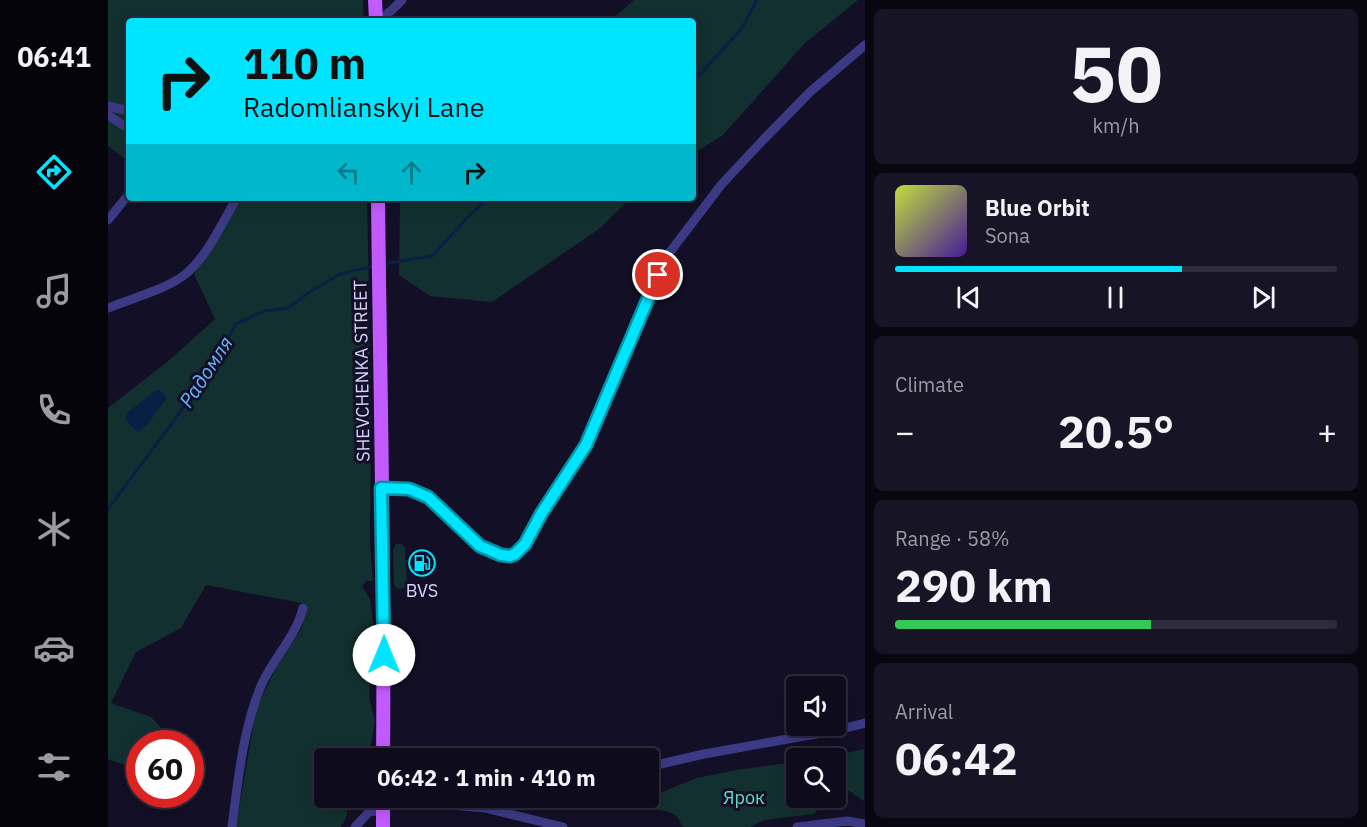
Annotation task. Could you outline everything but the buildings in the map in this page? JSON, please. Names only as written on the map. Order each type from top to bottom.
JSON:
[{"type":"main road","points":[[375,0],[377,18]]},
{"type":"main road","name":"SHEVCHENKA STREET","points":[[378,201],[384,612],[383,748]]},
{"type":"main road","points":[[383,808],[383,827]]},
{"type":"street","points":[[381,18],[402,0]]},
{"type":"street","points":[[381,488],[409,489],[428,497],[448,514],[471,539],[495,554],[510,556],[520,549],[586,445],[667,256],[722,185],[764,139],[810,92],[864,45]]},
{"type":"street","points":[[108,106],[126,110]]},
{"type":"street","points":[[108,115],[126,127]]},
{"type":"street","points":[[108,220],[126,198]]},
{"type":"street","points":[[108,308],[173,282],[187,273],[207,248],[235,201]]},
{"type":"street","points":[[232,827],[252,709],[262,683],[300,621],[303,608]]},
{"type":"street","points":[[659,764],[864,723]]},
{"type":"street","points":[[355,827],[376,808]]},
{"type":"street","points":[[485,808],[563,827]]},
{"type":"street","points":[[797,827],[847,821],[864,824]]},
{"type":"green space","points":[[108,0],[363,0],[364,18],[126,18],[126,160],[108,146]]},
{"type":"green space","points":[[634,0],[858,0],[804,44],[723,135],[696,152],[696,18],[613,18]]},
{"type":"green space","points":[[241,201],[367,201],[371,395],[370,544],[373,581],[366,581],[362,586],[370,599],[374,631],[369,697],[375,722],[370,748],[314,748],[314,808],[347,808],[347,815],[341,827],[236,827],[256,709],[277,666],[302,628],[306,604],[206,585],[181,628],[136,652],[111,703],[151,717],[163,730],[126,730],[126,765],[108,759],[108,408],[167,362],[215,319],[194,274]]},
{"type":"green space","points":[[400,201],[628,201],[599,229],[492,302],[430,296],[399,275]]},
{"type":"green space","points":[[396,544],[402,544],[405,548],[406,588],[397,589],[394,584],[393,550]]},
{"type":"green space","points":[[864,749],[864,801],[846,789],[846,753]]},
{"type":"green space","name":"Ярок","points":[[786,763],[786,808],[820,808],[814,814],[764,820],[750,827],[685,827],[674,814],[660,810],[634,808],[659,808],[659,793],[697,778]]},
{"type":"water","points":[[160,390],[167,398],[148,424],[138,433],[125,419],[128,412],[155,391]]},
{"type":"waterway","name":"Радомля","points":[[696,79],[742,28],[757,0]]},
{"type":"waterway","name":"Радомля","points":[[383,264],[432,256],[485,201]]},
{"type":"waterway","name":"Радомля","points":[[108,509],[196,391],[236,324],[264,311],[288,308],[340,274],[374,266]]},
{"type":"place","name":"BVS","points":[[422,563]]},
{"type":"route","points":[[384,655],[381,488],[409,489],[428,497],[480,546],[495,554],[510,556],[515,554],[525,544],[541,514],[586,445],[658,275]]}]
